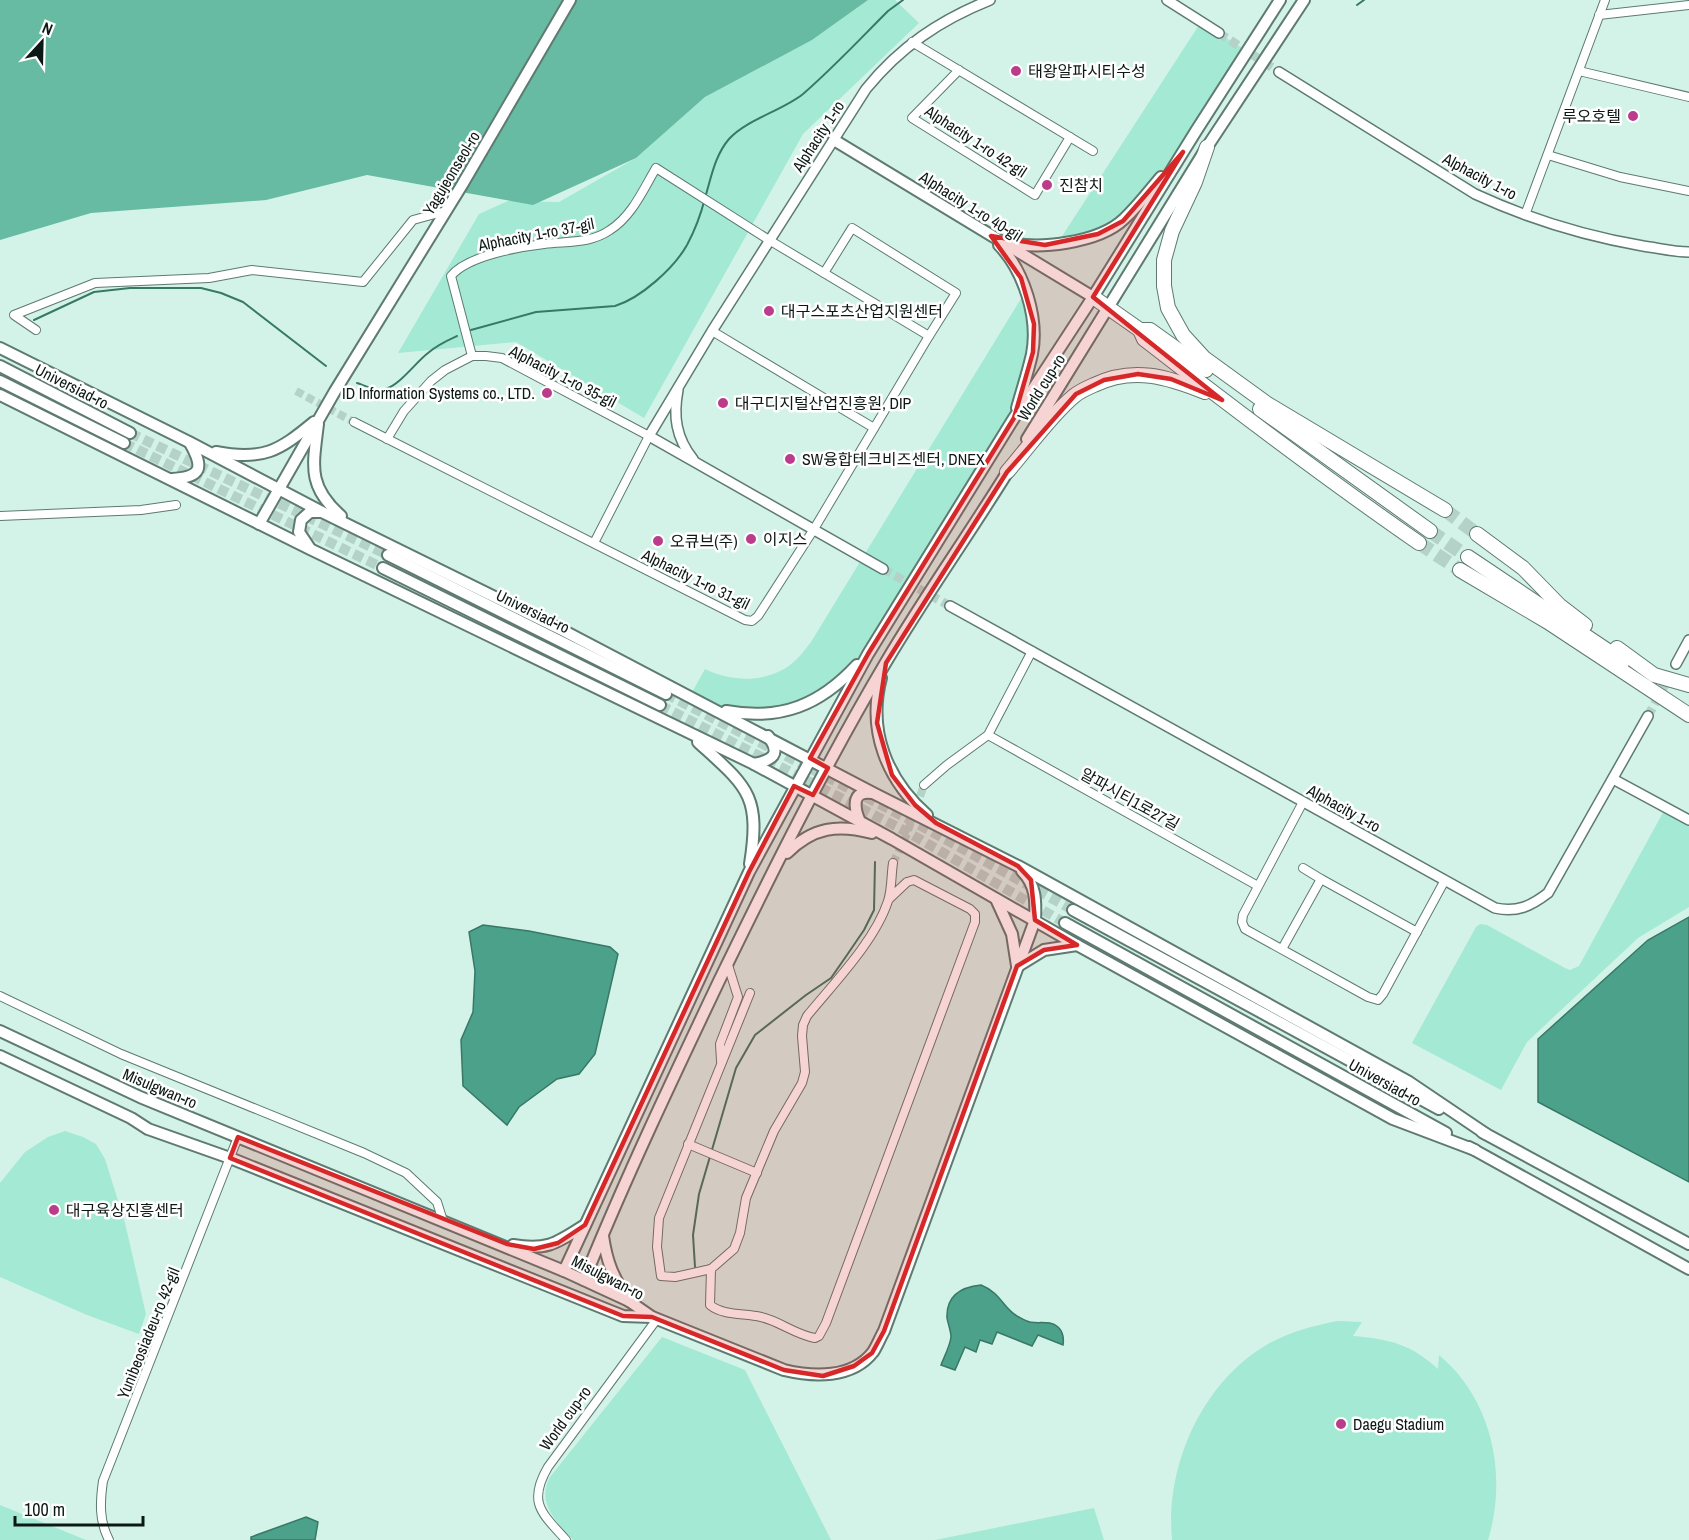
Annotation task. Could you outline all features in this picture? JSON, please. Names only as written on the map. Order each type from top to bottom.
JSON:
[{"type":"highway","points":[[1207,147],[1195,182],[1172,231],[1163,268],[1168,308],[1183,335],[1204,358],[1266,403],[1445,510]]},
{"type":"highway","points":[[1093,297],[1140,330],[1144,339],[1222,400],[1419,543]]},
{"type":"highway","points":[[1140,330],[1150,330],[1430,531]]},
{"type":"highway","points":[[1007,472],[1071,398],[1104,380],[1138,374],[1156,375],[1222,400]]},
{"type":"highway","points":[[1477,534],[1523,568],[1599,645]]},
{"type":"highway","points":[[1468,557],[1599,645],[1689,715]]},
{"type":"highway","points":[[1461,570],[1548,622],[1599,645]]},
{"type":"highway","points":[[1648,683],[1689,685]]},
{"type":"highway","points":[[1648,683],[1689,707]]},
{"type":"highway","points":[[1648,683],[1689,723]]},
{"type":"main road","name":"Yagujeonseol-ro","points":[[319,418],[446,211],[570,0]]},
{"type":"main road","name":"World cup-ro","points":[[749,872],[868,654],[1014,418],[1280,0]]},
{"type":"main road","name":"World cup-ro","points":[[584,1280],[603,1233],[718,983],[813,795],[886,663],[1007,472],[1207,147],[1304,0]]},
{"type":"main road","name":"Alphacity 1-ro 40-gil","points":[[834,140],[1093,297]]},
{"type":"main road","points":[[991,236],[1010,243],[1045,245],[1068,243],[1098,234],[1123,221],[1183,152]]},
{"type":"main road","points":[[991,236],[1006,252],[1021,278],[1034,324],[1033,352],[1014,418]]},
{"type":"main road","points":[[0,348],[189,442],[324,513],[558,628],[1018,866],[1409,1082],[1486,1134]]},
{"type":"main road","name":"Universiad-ro","points":[[0,366],[127,438],[0,381]]},
{"type":"main road","points":[[0,395],[692,736],[754,764],[892,838],[1077,945],[1393,1119],[1475,1150]]},
{"type":"main road","points":[[203,450],[229,455],[263,454],[286,444],[319,418]]},
{"type":"main road","points":[[259,524],[319,418]]},
{"type":"main road","points":[[319,418],[314,458],[315,479],[326,502],[352,526]]},
{"type":"main road","points":[[172,479],[189,478],[196,474],[199,468],[198,459],[189,442]]},
{"type":"main road","points":[[310,549],[299,532],[301,520],[310,512],[324,513]]},
{"type":"main road","name":"Universiad-ro","points":[[388,555],[666,694]]},
{"type":"main road","name":"Universiad-ro","points":[[382,568],[660,705]]},
{"type":"main road","points":[[704,703],[747,715],[776,713],[792,709],[812,701],[834,687],[868,654]]},
{"type":"main road","points":[[886,663],[880,682],[877,712],[879,734],[886,759],[901,789],[936,823]]},
{"type":"main road","points":[[564,1271],[749,872],[755,834],[751,802],[730,771],[692,736]]},
{"type":"main road","points":[[754,764],[771,760],[774,755],[774,744],[767,736]]},
{"type":"main road","points":[[860,822],[855,812],[854,802],[858,795],[864,792],[875,794]]},
{"type":"main road","points":[[778,862],[795,844],[832,828],[850,828],[892,838]]},
{"type":"main road","points":[[655,1318],[784,1370],[804,1375],[823,1376],[841,1371],[854,1366],[872,1353],[884,1331],[1035,920],[1036,902],[1031,880],[1018,866]]},
{"type":"main road","points":[[996,897],[1012,934],[1017,966]]},
{"type":"main road","name":"Universiad-ro","points":[[1073,910],[1689,1244]]},
{"type":"main road","name":"Universiad-ro","points":[[1065,923],[1689,1269]]},
{"type":"main road","points":[[1017,966],[1044,950],[1077,945]]},
{"type":"main road","name":"Misulgwan-ro","points":[[0,1031],[140,1096],[564,1271],[629,1301],[655,1318]]},
{"type":"main road","name":"Misulgwan-ro","points":[[0,1056],[131,1118],[148,1129],[230,1158],[623,1316],[655,1318]]},
{"type":"main road","points":[[471,1233],[507,1244],[534,1249],[558,1243],[585,1225]]},
{"type":"main road","points":[[603,1233],[610,1269],[629,1301]]},
{"type":"street","name":"Alphacity 1-ro","points":[[649,436],[712,330],[866,89],[885,65],[912,42],[951,18],[990,0]]},
{"type":"street","points":[[1167,0],[1219,33]]},
{"type":"street","points":[[1525,215],[1605,0]]},
{"type":"street","points":[[1599,15],[1689,5]]},
{"type":"street","points":[[912,42],[1093,152]]},
{"type":"street","name":"Alphacity 1-ro 42-gil","points":[[959,70],[912,118],[1035,195],[1070,137]]},
{"type":"street","points":[[1579,71],[1689,96]]},
{"type":"street","name":"Alphacity 1-ro","points":[[1279,72],[1475,194],[1559,227],[1611,240],[1689,252]]},
{"type":"street","points":[[1548,155],[1610,174],[1689,191]]},
{"type":"street","name":"Alphacity 1-ro 37-gil","points":[[472,356],[451,276],[457,268],[468,262],[526,247],[595,239],[611,230],[633,208],[656,168],[769,240]]},
{"type":"street","points":[[36,330],[14,315],[95,284],[208,278],[252,270],[363,282],[413,220],[446,211]]},
{"type":"street","points":[[814,529],[956,293],[852,228],[824,273]]},
{"type":"street","points":[[769,240],[929,336]]},
{"type":"street","points":[[712,330],[874,428]]},
{"type":"street","points":[[387,439],[404,411],[431,381],[445,370],[472,356]]},
{"type":"street","name":"Alphacity 1-ro 35-gil","points":[[472,356],[502,358],[649,436]]},
{"type":"street","points":[[679,383],[675,406],[678,435],[683,446],[697,463]]},
{"type":"street","name":"Alphacity 1-ro 31-gil","points":[[354,422],[745,620],[752,621],[758,616],[814,529]]},
{"type":"street","points":[[594,543],[649,436],[884,569]]},
{"type":"street","points":[[0,516],[141,510],[176,505]]},
{"type":"street","name":"Alphacity 1-ro","points":[[950,606],[1495,908],[1513,910],[1533,905],[1548,893],[1648,716]]},
{"type":"street","points":[[1676,664],[1689,640]]},
{"type":"street","points":[[924,786],[947,765],[988,735],[1032,651]]},
{"type":"street","name":"알파시티1로27길","points":[[988,735],[1258,886]]},
{"type":"street","points":[[1613,779],[1689,820]]},
{"type":"street","points":[[1303,802],[1243,915],[1242,922],[1245,929],[1368,997],[1378,1000],[1383,994],[1445,880]]},
{"type":"street","points":[[889,899],[893,863]]},
{"type":"street","points":[[1303,868],[1417,932]]},
{"type":"street","points":[[1282,949],[1321,879]]},
{"type":"street","points":[[711,1269],[710,1305],[715,1309],[742,1316],[762,1317],[810,1337],[815,1338],[822,1331],[975,922],[975,914],[970,909],[914,880],[907,882],[889,899],[873,931],[850,964],[807,1016],[803,1025],[805,1072],[802,1083],[774,1131],[746,1198],[738,1242],[728,1256],[711,1269],[675,1277],[661,1276],[657,1246],[659,1218],[750,993]]},
{"type":"street","points":[[722,1063],[720,1044],[738,997],[728,963]]},
{"type":"street","points":[[718,983],[731,978]]},
{"type":"street","points":[[0,996],[121,1054],[364,1153],[406,1173],[437,1202],[443,1221]]},
{"type":"street","name":"Yunibeosiadeu-ro 42-gil","points":[[109,1540],[104,1531],[100,1504],[103,1481],[201,1237],[238,1137]]},
{"type":"street","points":[[688,1144],[757,1173]]},
{"type":"street","name":"World cup-ro","points":[[566,1540],[540,1509],[537,1497],[542,1479],[548,1467],[655,1318]]},
{"type":"highlighted area","points":[[1183,152],[1093,297],[1222,400],[1171,379],[1138,374],[1104,380],[1076,394],[1007,472],[886,663],[877,723],[892,775],[915,805],[936,823],[1018,866],[1031,880],[1035,920],[1077,945],[1044,950],[1017,966],[884,1331],[872,1353],[854,1366],[823,1376],[784,1370],[652,1317],[623,1316],[230,1158],[238,1137],[507,1244],[534,1249],[558,1243],[585,1225],[749,872],[794,786],[813,795],[828,768],[810,758],[868,654],[1014,418],[1033,352],[1034,324],[1021,278],[991,236],[1045,245],[1098,234],[1123,221]]},
{"type":"shaded area","points":[[0,0],[868,0],[812,40],[705,97],[636,158],[533,205],[367,175],[266,200],[91,213],[0,240]]},
{"type":"shaded area","points":[[868,0],[895,0],[919,23],[803,134],[644,418],[516,342],[398,353],[479,214],[508,201],[559,202],[636,158],[705,97],[812,40]]},
{"type":"shaded area","points":[[1201,22],[1247,51],[1183,152],[1123,221],[1057,244]]},
{"type":"shaded area","points":[[1025,292],[1034,324],[1017,407],[868,654],[848,674],[792,709],[726,711],[690,696],[705,669],[734,678],[765,677],[792,664],[802,653],[811,642]]},
{"type":"shaded area","points":[[1666,807],[1689,820],[1689,907],[1638,938],[1527,1042],[1501,1090],[1412,1043],[1476,927],[1480,924],[1487,925],[1565,968],[1570,970],[1579,966]]},
{"type":"shaded area","points":[[1689,917],[1689,1182],[1538,1102],[1538,1039],[1648,940]]},
{"type":"shaded area","points":[[483,925],[529,931],[610,947],[618,954],[595,1054],[579,1074],[557,1079],[519,1107],[507,1125],[463,1086],[461,1040],[473,1012],[475,971],[469,932]]},
{"type":"shaded area","points":[[65,1131],[96,1144],[105,1159],[125,1223],[146,1314],[139,1334],[87,1315],[0,1277],[0,1183],[25,1152],[48,1137]]},
{"type":"shaded area","points":[[981,1285],[993,1292],[1017,1316],[1030,1322],[1048,1323],[1058,1327],[1063,1335],[1063,1345],[1038,1335],[1032,1346],[997,1332],[992,1344],[980,1340],[976,1352],[965,1347],[955,1370],[941,1365],[951,1337],[947,1310],[952,1298],[967,1288]]},
{"type":"shaded area","name":"Daegu Stadium","points":[[1337,1321],[1362,1322],[1353,1336],[1399,1344],[1409,1348],[1438,1369],[1439,1355],[1472,1393],[1491,1440],[1495,1465],[1494,1515],[1488,1540],[1172,1540],[1171,1512],[1182,1455],[1207,1403],[1224,1380],[1245,1360],[1268,1344],[1301,1330]]},
{"type":"shaded area","points":[[662,1337],[745,1370],[831,1540],[573,1540],[560,1526],[550,1511],[545,1495],[550,1477]]},
{"type":"shaded area","points":[[0,1505],[86,1540],[0,1540]]},
{"type":"shaded area","points":[[1094,1508],[1104,1540],[935,1540]]},
{"type":"shaded area","points":[[306,1517],[318,1522],[315,1540],[251,1540],[251,1537]]},
{"type":"waterway","points":[[471,330],[536,312],[615,306],[646,289],[674,263],[687,245],[700,216],[717,159],[729,139],[745,126],[803,94],[888,11],[903,0]]},
{"type":"waterway","points":[[1357,5],[1364,0]]},
{"type":"waterway","points":[[34,320],[94,292],[130,288],[201,288],[243,302],[326,366]]},
{"type":"waterway","points":[[357,383],[378,389],[390,387],[402,379],[431,350],[457,336]]},
{"type":"waterway","points":[[695,1267],[693,1235],[699,1194],[736,1068],[755,1035],[831,978],[864,930],[874,910],[875,862]]},
{"type":"tunnel","points":[[1219,33],[1279,72]]},
{"type":"tunnel","points":[[296,391],[354,422]]},
{"type":"tunnel","points":[[130,433],[388,555]]},
{"type":"tunnel","points":[[124,443],[383,568]]},
{"type":"tunnel","points":[[1445,510],[1477,534]]},
{"type":"tunnel","points":[[1430,531],[1468,557]]},
{"type":"tunnel","points":[[1419,543],[1460,570]]},
{"type":"tunnel","points":[[883,569],[950,606]]},
{"type":"tunnel","points":[[1648,716],[1676,664]]},
{"type":"tunnel","points":[[666,694],[914,822],[1073,910]]},
{"type":"tunnel","points":[[660,705],[909,833],[1065,923]]},
{"type":"tunnel","points":[[893,863],[905,839],[924,785]]},
{"type":"place","name":"태왕알파시티수성","points":[[1016,71]]},
{"type":"place","name":"루오호텔","points":[[1633,116]]},
{"type":"place","name":"진참치","points":[[1047,185]]},
{"type":"place","name":"대구스포츠산업지원센터","points":[[769,311]]},
{"type":"place","name":"ID Information Systems co., LTD.","points":[[547,393]]},
{"type":"place","name":"대구디지털산업진흥원, DIP","points":[[723,403]]},
{"type":"place","name":"SW융합테크비즈센터, DNEX","points":[[790,459]]},
{"type":"place","name":"이지스","points":[[751,539]]},
{"type":"place","name":"오큐브(주)","points":[[658,541]]},
{"type":"place","name":"대구육상진흥센터","points":[[54,1210]]},
{"type":"place","name":"Daegu Stadium","points":[[1341,1424]]}]
